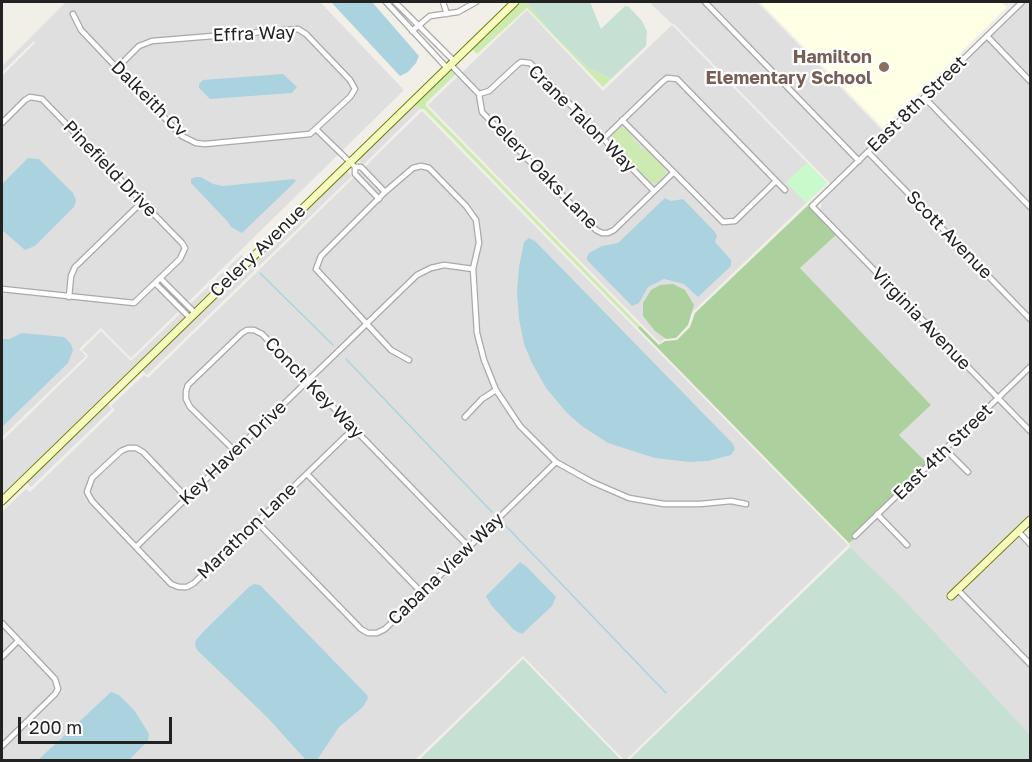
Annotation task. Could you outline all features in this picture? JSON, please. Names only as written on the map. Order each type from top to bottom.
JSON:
[{"type":"main road","name":"Celery Avenue","points":[[2,501],[192,315],[352,165],[450,64],[515,2]]},
{"type":"main road","points":[[951,596],[1030,520]]},
{"type":"street","points":[[386,2],[412,32],[450,64]]},
{"type":"street","points":[[395,2],[420,25],[450,64]]},
{"type":"street","points":[[443,2],[447,14]]},
{"type":"street","points":[[412,32],[430,16],[458,12],[476,2]]},
{"type":"street","points":[[705,2],[859,161]]},
{"type":"street","name":"East 8th Street","points":[[812,206],[1022,2]]},
{"type":"street","name":"Dalkeith Cv","points":[[72,14],[81,30],[182,136],[192,141],[205,144],[303,136],[316,130]]},
{"type":"street","name":"Effra Way","points":[[117,68],[139,46],[152,41],[300,30],[350,80],[354,87],[352,95],[316,130]]},
{"type":"street","points":[[987,36],[1030,81]]},
{"type":"street","name":"Crane Talon Way","points":[[479,94],[489,91],[521,62],[530,63],[654,191]]},
{"type":"street","name":"Celery Oaks Lane","points":[[450,64],[479,94],[483,112],[596,230],[602,233],[614,230],[673,173]]},
{"type":"street","points":[[603,139],[667,78],[677,79],[785,190]]},
{"type":"street","name":"Pinefield Drive","points":[[2,123],[25,100],[30,97],[42,99],[182,243],[185,248],[180,259],[160,278]]},
{"type":"street","points":[[924,97],[1030,207]]},
{"type":"street","points":[[622,120],[723,222],[735,221],[776,181]]},
{"type":"street","points":[[316,130],[352,165],[355,174],[379,199]]},
{"type":"street","name":"Scott Avenue","points":[[868,152],[1030,319]]},
{"type":"street","points":[[352,165],[361,167],[386,192]]},
{"type":"street","points":[[409,360],[391,350],[320,276],[316,269],[321,256],[386,192],[413,168],[421,166],[429,168],[466,206],[476,220],[480,243],[473,268],[477,333],[484,360],[496,390],[520,426],[556,462],[591,482],[628,498],[664,504],[731,501],[746,504]]},
{"type":"street","points":[[69,297],[71,276],[75,267],[142,202]]},
{"type":"street","name":"Virginia Avenue","points":[[812,206],[1030,431]]},
{"type":"street","name":"Key Haven Drive","points":[[136,547],[417,275],[444,265],[473,268]]},
{"type":"street","points":[[2,289],[134,303],[160,278],[192,315]]},
{"type":"street","points":[[155,283],[192,315]]},
{"type":"street","name":"Conch Key Way","points":[[235,451],[190,407],[186,399],[186,392],[188,385],[242,333],[254,330],[262,334],[469,547]]},
{"type":"street","name":"East 4th Street","points":[[855,536],[1030,367]]},
{"type":"street","points":[[465,417],[482,399],[496,390]]},
{"type":"street","name":"Marathon Lane","points":[[187,498],[143,452],[136,448],[121,451],[92,478],[87,492],[92,501],[171,584],[179,587],[187,586],[194,583],[354,428]]},
{"type":"street","points":[[945,449],[968,472]]},
{"type":"street","name":"Cabana View Way","points":[[257,522],[361,629],[368,633],[377,633],[385,629],[556,462]]},
{"type":"street","points":[[307,474],[422,593]]},
{"type":"street","points":[[877,514],[907,545]]},
{"type":"street","points":[[1019,532],[1030,544]]},
{"type":"street","points":[[958,590],[1030,664]]},
{"type":"street","points":[[2,623],[55,679],[58,689],[2,746]]},
{"type":"street","points":[[2,657],[18,641]]},
{"type":"shaded area","points":[[66,2],[320,2],[404,90],[131,358],[101,328],[79,349],[86,356],[2,437],[2,76],[35,43],[34,41],[2,72],[2,66]]},
{"type":"shaded area","points":[[526,2],[590,2],[601,29],[625,6],[629,7],[642,21],[647,31],[646,46],[611,79],[587,67],[549,30]]},
{"type":"shaded area","points":[[649,2],[701,2],[855,160],[825,189],[830,184],[829,182],[674,24]]},
{"type":"shaded area","points":[[708,2],[757,2],[881,129],[887,129],[859,157]]},
{"type":"shaded area","name":"Hamilton Elementary School","points":[[760,2],[1001,2],[1007,7],[883,128]]},
{"type":"shaded area","points":[[1027,2],[1030,2],[1030,77],[991,37]]},
{"type":"shaded area","points":[[527,10],[603,91],[672,25],[827,183],[660,343],[428,105]]},
{"type":"shaded area","points":[[987,40],[1030,85],[1030,203],[928,97]]},
{"type":"shaded area","points":[[924,101],[1030,210],[1030,315],[872,152]]},
{"type":"shaded area","points":[[414,104],[420,109],[363,165],[357,159]]},
{"type":"shaded area","points":[[422,111],[848,545],[626,760],[523,656],[415,760],[2,760],[2,512],[26,489],[30,492],[115,410],[111,406],[144,375],[148,378]]},
{"type":"shaded area","points":[[868,156],[1030,323],[1030,363],[998,394],[820,211],[822,201]]},
{"type":"shaded area","points":[[346,170],[352,176],[147,375],[141,369]]},
{"type":"shaded area","points":[[836,235],[994,398],[927,463],[899,435],[931,405],[800,268]]},
{"type":"shaded area","points":[[241,255],[245,258],[2,496],[2,441],[87,358],[88,355],[82,350],[101,331],[132,360]]},
{"type":"shaded area","points":[[1030,371],[1030,427],[1002,398]]},
{"type":"shaded area","points":[[107,402],[112,409],[31,487],[25,481]]},
{"type":"shaded area","points":[[998,402],[1030,435],[1030,516],[947,596],[952,600],[958,594],[1030,668],[1030,743],[1028,734],[850,547],[849,543],[877,518],[908,549],[911,545],[881,515],[945,453],[968,476],[971,472],[949,449]]},
{"type":"shaded area","points":[[1019,536],[1030,548],[1030,660],[962,590]]},
{"type":"shaded area","points":[[850,547],[906,602],[1029,734],[1030,760],[629,760]]},
{"type":"shaded area","points":[[523,659],[621,760],[419,760]]},
{"type":"green space","points":[[519,2],[526,2],[549,30],[587,67],[611,79],[603,87],[527,8],[477,54],[471,48]]},
{"type":"green space","points":[[450,68],[456,74],[426,103],[426,106],[640,326],[638,328],[424,109],[414,104]]},
{"type":"green space","points":[[621,127],[626,128],[641,148],[646,149],[665,169],[666,174],[657,183],[651,183],[611,142],[611,135]]},
{"type":"green space","points":[[807,163],[827,183],[806,203],[786,182]]},
{"type":"green space","points":[[825,189],[808,206],[836,235],[800,268],[931,405],[899,435],[927,463],[851,536],[854,539],[849,543],[638,328],[640,326],[659,345],[665,341],[677,340],[690,327],[695,313]]},
{"type":"green space","points":[[673,284],[685,290],[694,305],[688,325],[676,338],[666,339],[655,331],[643,316],[643,303],[651,290],[660,285]]},
{"type":"water","points":[[331,2],[372,2],[419,56],[416,63],[408,72],[400,76]]},
{"type":"water","points":[[283,74],[297,87],[292,93],[210,99],[199,88],[203,80]]},
{"type":"water","points":[[28,158],[39,159],[73,193],[76,200],[74,207],[35,246],[25,250],[2,230],[2,184]]},
{"type":"water","points":[[201,177],[213,184],[223,186],[294,179],[296,181],[242,233],[231,227],[191,183],[191,179]]},
{"type":"water","points":[[665,198],[671,201],[683,199],[715,232],[717,236],[715,242],[731,260],[731,266],[698,297],[684,284],[664,279],[648,287],[639,303],[632,306],[587,260],[587,257],[589,253],[602,246],[618,243]]},
{"type":"water","points":[[529,238],[535,241],[733,444],[735,449],[731,455],[708,461],[689,462],[655,458],[608,443],[567,413],[546,388],[524,344],[517,292],[524,242]]},
{"type":"water","points":[[22,333],[64,337],[73,350],[68,363],[2,427],[2,339],[9,339]]},
{"type":"water","points":[[520,562],[556,597],[552,606],[522,634],[514,630],[491,605],[486,596]]},
{"type":"water","points":[[254,584],[260,585],[367,695],[368,698],[363,707],[339,727],[317,760],[305,759],[267,717],[197,650],[196,640]]},
{"type":"water","points":[[111,692],[119,695],[134,710],[149,734],[148,741],[129,760],[38,760]]},
{"type":"waterway","points":[[260,273],[333,345]]},
{"type":"waterway","points":[[346,359],[492,512]]},
{"type":"waterway","points":[[504,524],[666,693]]},
{"type":"place","name":"Hamilton Elementary School","points":[[884,67]]}]
